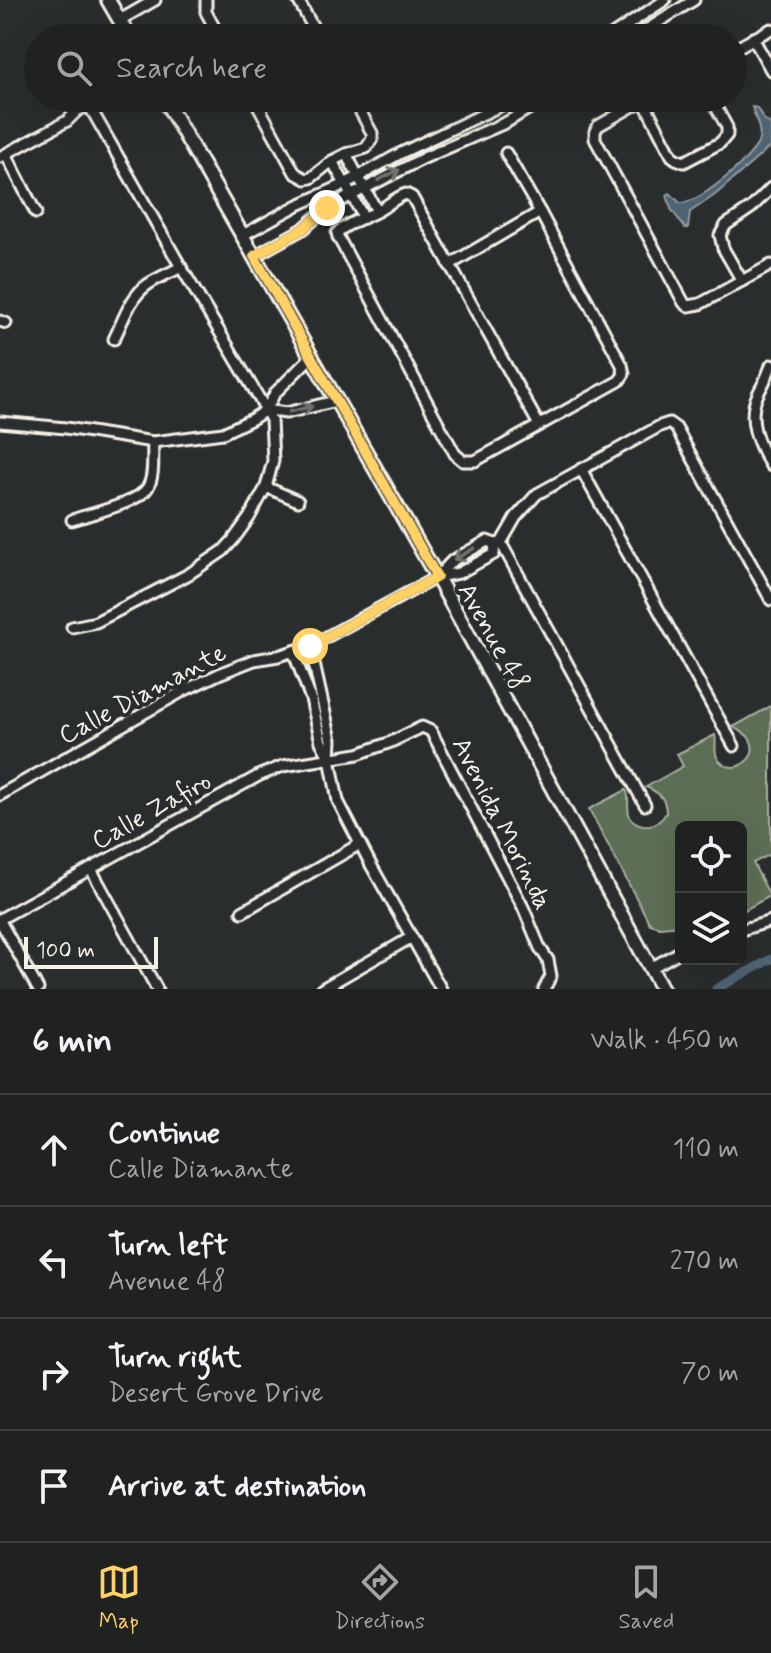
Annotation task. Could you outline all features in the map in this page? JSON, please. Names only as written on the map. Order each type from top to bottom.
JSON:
[{"type":"main road","points":[[108,0],[122,24]]},
{"type":"main road","name":"Avenue 48","points":[[172,112],[437,577],[662,989]]},
{"type":"street","points":[[206,0],[206,12],[212,24]]},
{"type":"street","points":[[298,0],[311,24]]},
{"type":"street","points":[[629,24],[665,0]]},
{"type":"street","points":[[655,24],[694,0]]},
{"type":"street","points":[[120,20],[151,1]]},
{"type":"street","points":[[747,42],[771,29]]},
{"type":"street","points":[[753,38],[771,70]]},
{"type":"street","points":[[36,213],[3,156],[67,121],[76,112]]},
{"type":"street","points":[[72,627],[96,622],[211,560],[241,531],[266,487],[273,461],[271,420],[266,410],[94,112]]},
{"type":"street","points":[[262,112],[295,173],[302,178],[311,178],[332,161],[366,148],[372,139],[361,112]]},
{"type":"street","points":[[243,235],[487,112]]},
{"type":"street","points":[[254,256],[303,229],[327,208],[351,195],[523,112]]},
{"type":"street","points":[[621,112],[598,126],[595,139],[684,303],[688,306],[700,304],[771,265]]},
{"type":"street","points":[[650,112],[672,156],[684,162],[720,143],[727,135],[727,127],[719,112]]},
{"type":"street","points":[[506,153],[622,365],[624,374],[619,381],[475,461],[463,461],[455,454],[337,233],[403,194],[412,197],[539,425]]},
{"type":"street","points":[[346,154],[377,211]]},
{"type":"street","points":[[332,161],[364,218]]},
{"type":"street","points":[[742,281],[723,248],[720,235],[726,225],[751,208],[771,188]]},
{"type":"street","points":[[320,196],[327,208]]},
{"type":"street","points":[[449,265],[540,212]]},
{"type":"street","points":[[114,339],[139,292],[181,267]]},
{"type":"street","points":[[0,422],[66,428],[153,442],[223,433],[266,410],[275,393],[311,357]]},
{"type":"street","points":[[771,365],[756,397],[753,413],[754,429],[771,466]]},
{"type":"street","points":[[266,410],[286,413],[336,401]]},
{"type":"street","points":[[645,805],[498,544],[516,517],[537,494],[669,423],[676,428],[771,600]]},
{"type":"street","points":[[72,520],[131,501],[145,491],[151,475],[153,442]]},
{"type":"street","points":[[581,469],[734,746]]},
{"type":"street","points":[[266,487],[298,501]]},
{"type":"street","name":"Calle Diamante","points":[[0,795],[196,685],[254,660],[310,646],[437,577],[459,573],[494,554],[498,544]]},
{"type":"street","points":[[310,646],[331,740],[330,758],[338,801],[441,989]]},
{"type":"street","points":[[293,651],[308,690],[321,742],[330,758]]},
{"type":"street","points":[[308,690],[320,687]]},
{"type":"street","name":"Avenida Morinda","points":[[330,758],[358,754],[422,727],[431,731],[489,838],[548,960],[551,976],[544,989]]},
{"type":"street","name":"Calle Zafiro","points":[[0,920],[260,775],[283,766],[330,758]]},
{"type":"street","points":[[242,912],[360,844]]},
{"type":"street","points":[[91,869],[157,989]]},
{"type":"street","points":[[0,920],[38,989]]},
{"type":"street","points":[[747,928],[771,921]]},
{"type":"street","points":[[322,989],[412,937]]},
{"type":"street","points":[[651,968],[675,954]]},
{"type":"green space","points":[[771,706],[771,854],[753,863],[770,896],[747,909],[747,821],[675,821],[675,926],[650,924],[589,809],[626,790],[631,819],[640,824],[655,824],[666,813],[665,804],[658,794],[646,787],[683,766],[677,754],[715,735],[716,753],[724,765],[738,766],[749,758],[752,745],[748,736],[733,727]]},
{"type":"water","points":[[752,107],[757,108],[764,120],[771,124],[771,146],[715,195],[690,212],[688,228],[685,228],[671,209],[667,195],[670,193],[680,203],[688,201],[723,180],[745,160],[759,138]]},
{"type":"waterway","points":[[716,989],[771,959]]},
{"type":"route","points":[[310,646],[437,577],[254,256],[303,229],[327,208]]}]
